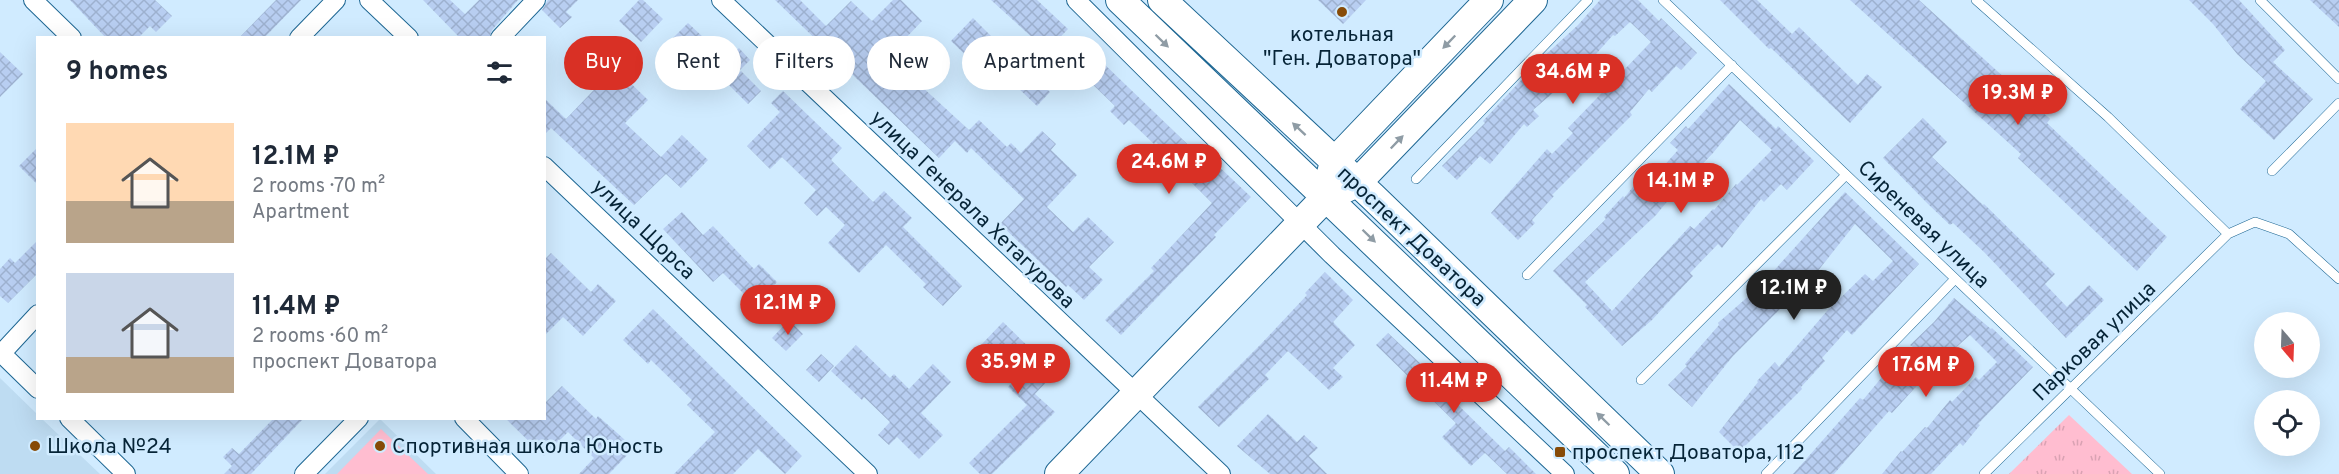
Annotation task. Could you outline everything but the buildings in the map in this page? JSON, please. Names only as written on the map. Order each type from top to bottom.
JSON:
[{"type":"main road","name":"проспект Доватора","points":[[1120,0],[1615,474]]},
{"type":"main road","name":"проспект Доватора","points":[[1162,0],[1357,183],[1660,474]]},
{"type":"main road","points":[[1325,198],[1334,162],[1489,0]]},
{"type":"main road","points":[[1059,474],[1325,198],[1357,183],[1533,0]]},
{"type":"street","points":[[33,0],[70,36]]},
{"type":"street","points":[[301,36],[336,0]]},
{"type":"street","points":[[369,0],[407,36]]},
{"type":"street","points":[[502,36],[536,0]]},
{"type":"street","name":"улица Генерала Хетагурова","points":[[720,0],[1221,474]]},
{"type":"street","points":[[1076,0],[1300,224],[1565,474]]},
{"type":"street","name":"улица Щорса","points":[[546,168],[868,474]]},
{"type":"street","points":[[36,316],[1,353],[36,386]]},
{"type":"street","points":[[71,420],[126,474]]},
{"type":"street","points":[[304,474],[357,420]]},
{"type":"street","points":[[466,420],[519,474]]},
{"type":"lane","points":[[1416,179],[1588,0]]},
{"type":"lane","name":"Сиреневая улица","points":[[1663,0],[2160,474]]},
{"type":"lane","points":[[1976,0],[2108,117],[2228,234],[2255,222],[2289,234],[2339,279]]},
{"type":"lane","points":[[2260,0],[2339,79]]},
{"type":"lane","points":[[1527,275],[1732,65]]},
{"type":"lane","points":[[2272,171],[2339,103]]},
{"type":"lane","points":[[1641,381],[1846,175]]},
{"type":"lane","name":"Парковая улица","points":[[1984,474],[2228,234]]},
{"type":"lane","points":[[1766,474],[1955,279]]},
{"type":"shaded area","name":"Школа №24","points":[[0,378],[36,413],[36,420],[43,420],[100,474],[0,474]]},
{"type":"shaded area","name":"Спортивная школа Юность","points":[[381,420],[436,474],[325,474]]},
{"type":"green space","points":[[2069,415],[2132,474],[2009,474]]},
{"type":"green space","name":"Спортивная школа Юность","points":[[381,429],[428,474],[337,474]]},
{"type":"place","name":"котельная \"Ген. Доватора\"","points":[[1342,12]]},
{"type":"place","name":"Школа №24","points":[[35,446]]},
{"type":"place","name":"Спортивная школа Юность","points":[[380,446]]},
{"type":"place","name":"проспект Доватора, 112","points":[[1560,452]]}]
